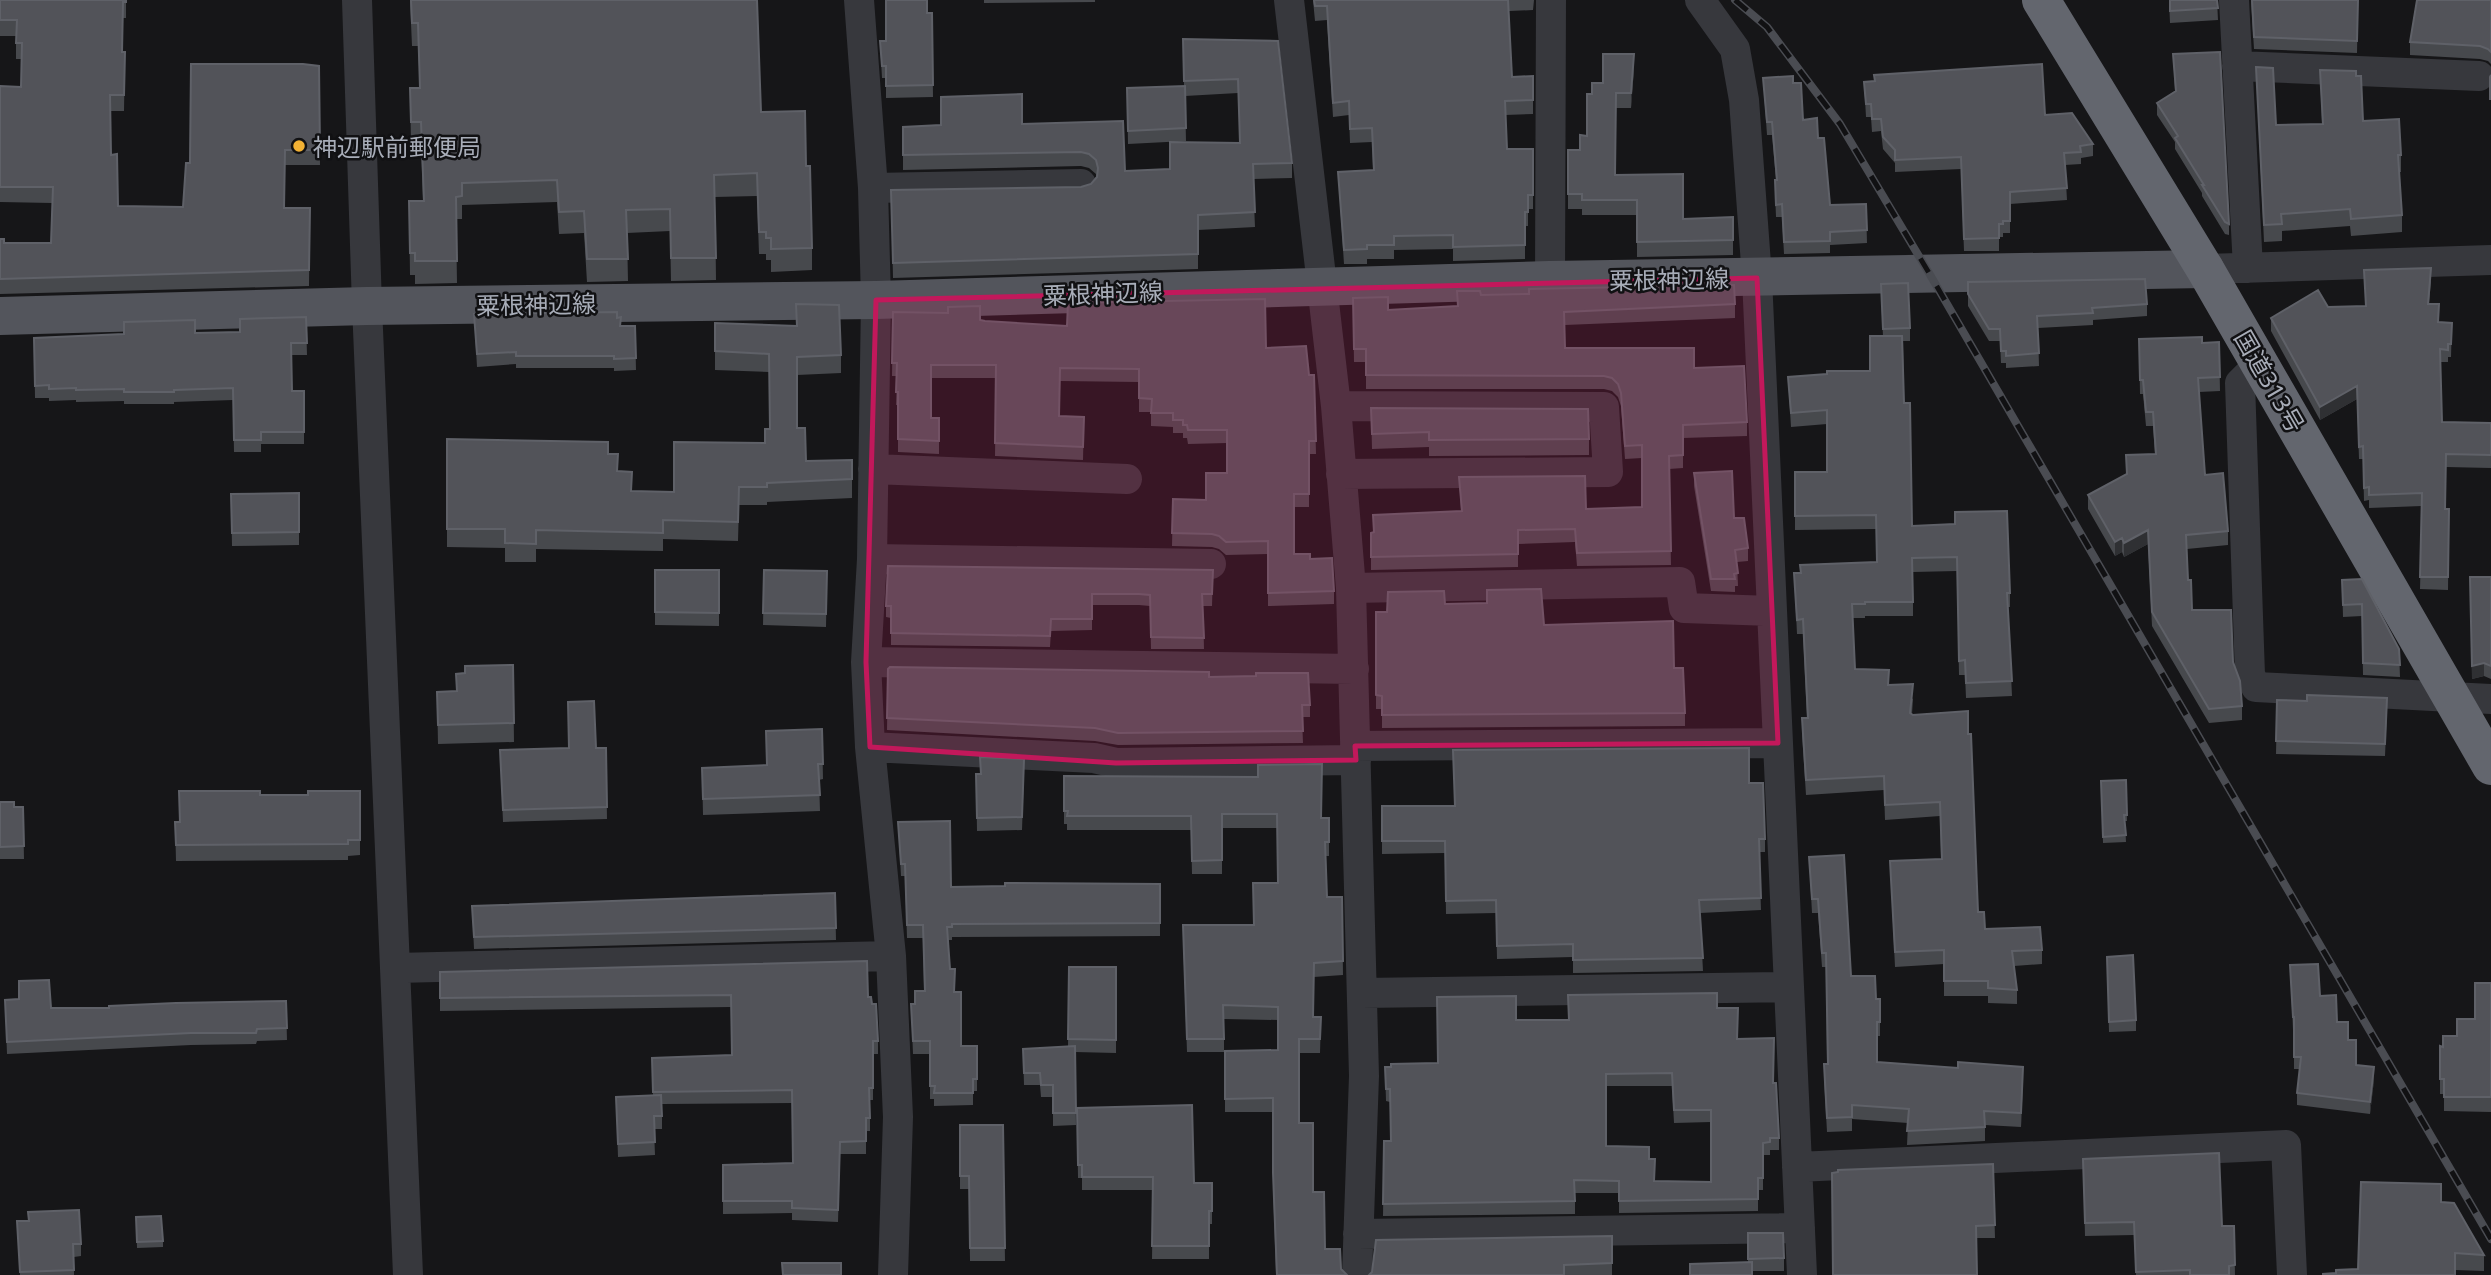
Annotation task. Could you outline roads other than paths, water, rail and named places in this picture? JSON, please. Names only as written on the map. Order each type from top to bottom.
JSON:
[{"type":"highway","name":"国道313号","points":[[2041,0],[2205,269],[2491,766]]},
{"type":"main road","name":"粟根神辺線","points":[[0,316],[367,306],[876,300],[1550,280],[2205,269]]},
{"type":"street","points":[[357,0],[367,306],[408,1275]]},
{"type":"street","points":[[859,0],[873,188],[876,300],[872,559],[866,662],[870,747],[891,956],[898,1118],[893,1275]]},
{"type":"street","points":[[1289,0],[1336,406],[1350,588],[1364,1076],[1357,1275]]},
{"type":"street","points":[[1550,280],[1551,0]]},
{"type":"street","points":[[1700,0],[1735,49],[1744,100],[1757,278],[1802,1275]]},
{"type":"street","points":[[2234,0],[2248,268]]},
{"type":"street","points":[[2237,66],[2479,76]]},
{"type":"street","points":[[873,188],[1081,184]]},
{"type":"street","points":[[2205,269],[2491,260]]},
{"type":"street","points":[[2260,363],[2240,383],[2250,675],[2256,687],[2491,699]]},
{"type":"street","points":[[1336,406],[1604,407],[1608,472],[1341,474]]},
{"type":"street","points":[[873,469],[1127,479]]},
{"type":"street","points":[[872,559],[1211,564]]},
{"type":"street","points":[[1350,588],[1680,582],[1684,608],[1772,611]]},
{"type":"street","points":[[866,662],[1354,669]]},
{"type":"street","points":[[870,747],[1094,758],[1116,763],[1355,753],[1778,743]]},
{"type":"street","points":[[396,968],[891,956]]},
{"type":"street","points":[[1362,993],[1789,986]]},
{"type":"street","points":[[1797,1167],[2286,1145],[2292,1275]]},
{"type":"street","points":[[1358,1234],[1800,1228]]},
{"type":"railway","points":[[1735,0],[1767,27],[1840,124],[2491,1239]]},
{"type":"place","name":"神辺駅前郵便局","points":[[299,146]]}]
